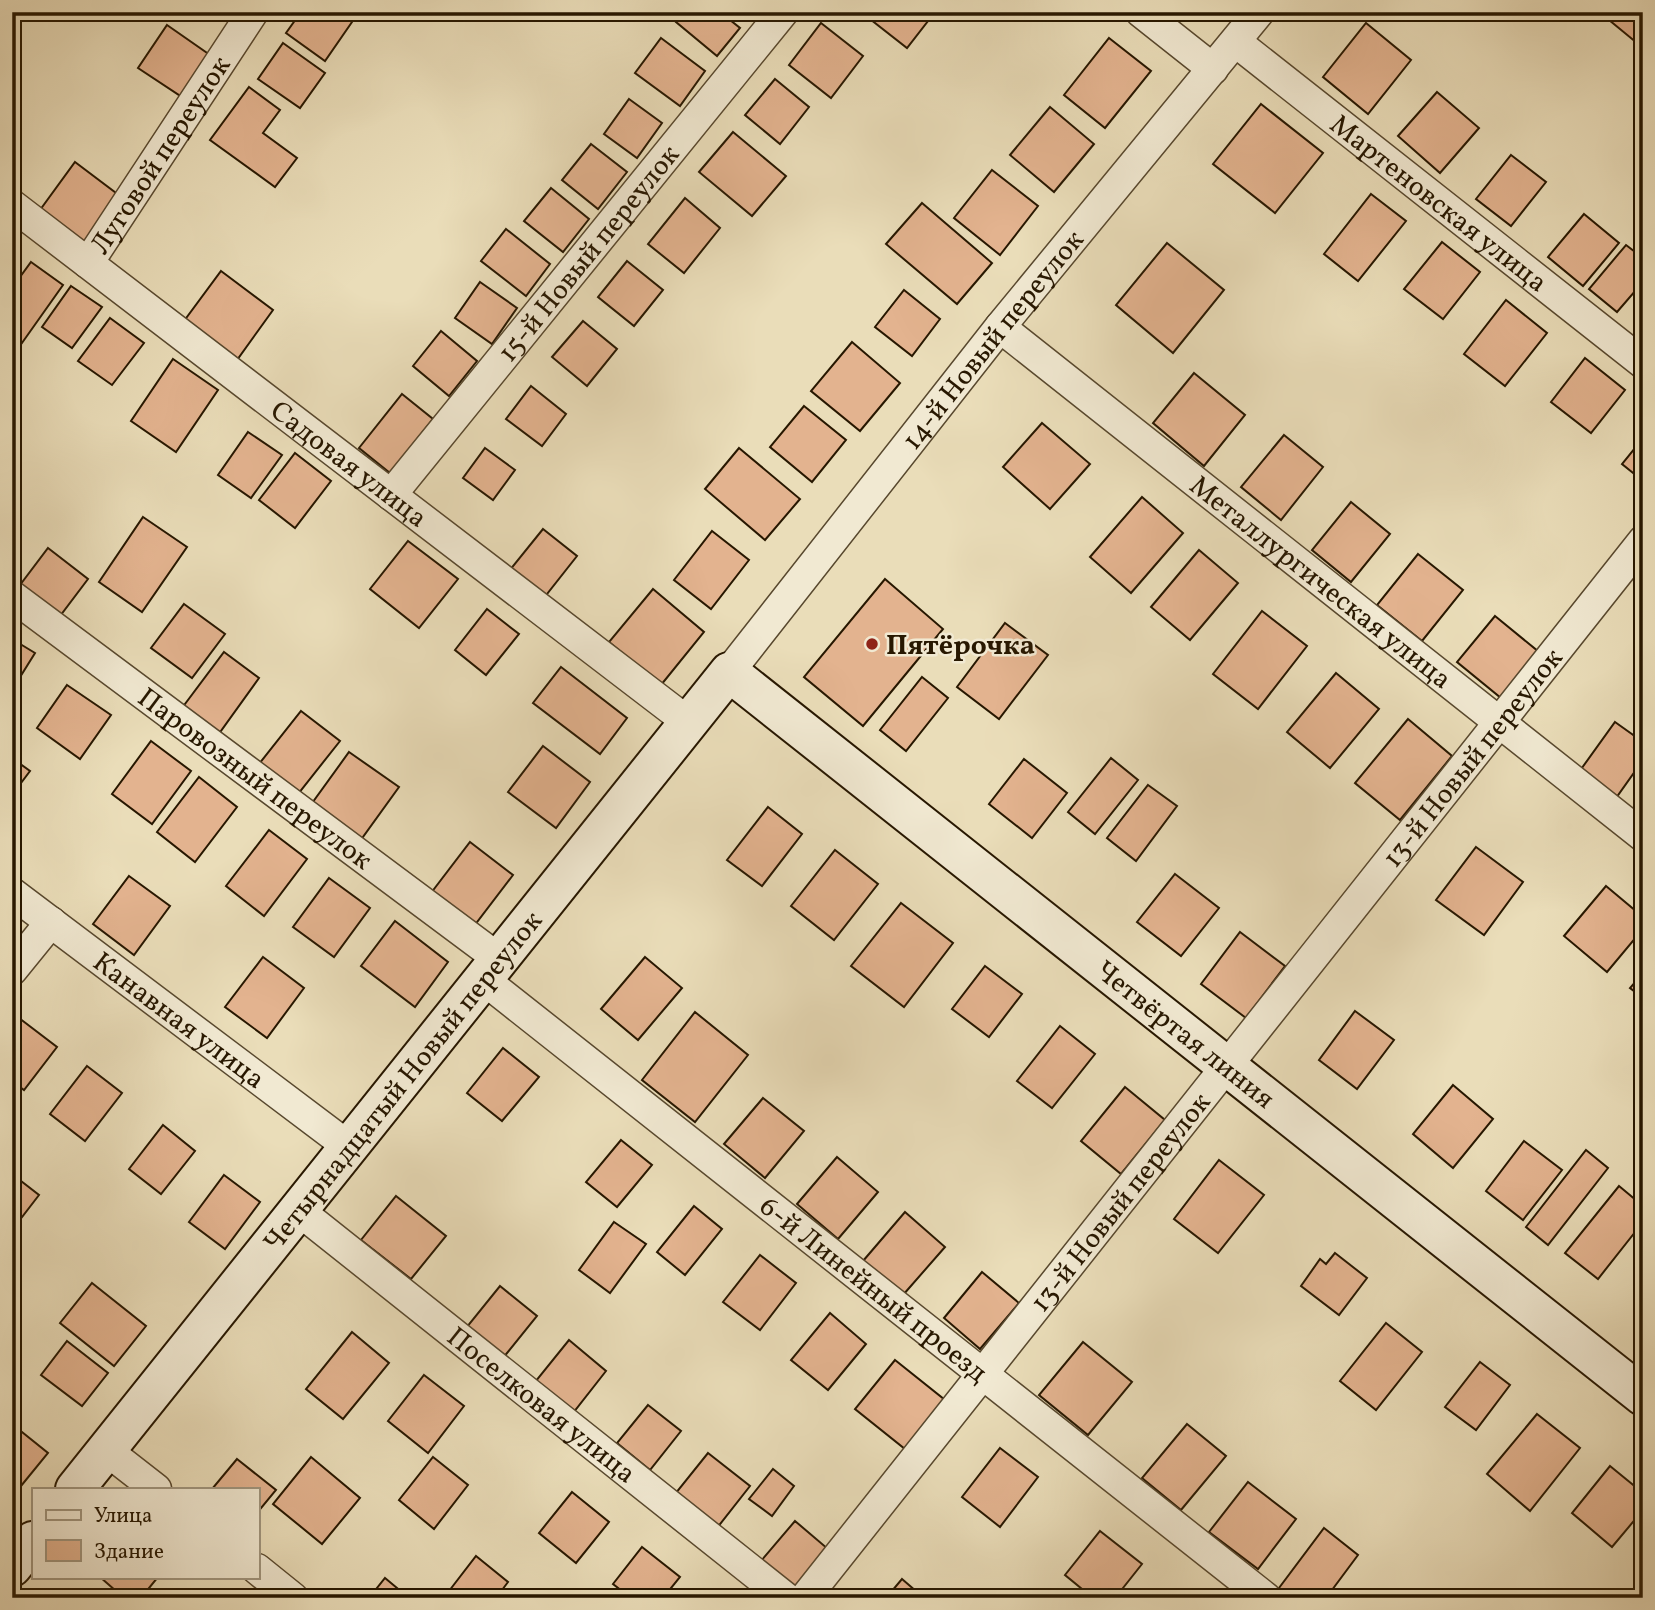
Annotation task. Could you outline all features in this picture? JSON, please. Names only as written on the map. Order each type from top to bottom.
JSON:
[{"type":"street","name":"Луговой переулок","points":[[88,263],[253,12]]},
{"type":"street","name":"15-й Новый переулок","points":[[391,495],[783,12]]},
{"type":"street","points":[[1141,12],[1213,69]]},
{"type":"street","name":"14-й Новый переулок","points":[[729,672],[1000,327],[1259,12]]},
{"type":"street","name":"Мартеновская улица","points":[[1236,42],[1643,363]]},
{"type":"street","name":"Садовая улица","points":[[12,205],[688,722]]},
{"type":"street","name":"Металлургическая улица","points":[[1000,327],[1643,836]]},
{"type":"street","name":"13-й Новый переулок","points":[[805,1598],[1643,541]]},
{"type":"street","name":"Паровозный переулок","points":[[12,596],[491,969]]},
{"type":"street","name":"Четырнадцатый Новый переулок","points":[[76,1488],[729,672]]},
{"type":"street","name":"Четвёртая линия","points":[[729,672],[1643,1396]]},
{"type":"street","name":"Канавная улица","points":[[12,893],[349,1147]]},
{"type":"street","points":[[12,971],[51,922]]},
{"type":"street","name":"6-й Линейный проезд","points":[[491,969],[982,1374],[1266,1598]]},
{"type":"street","name":"Поселковая улица","points":[[298,1210],[786,1598]]},
{"type":"street","points":[[106,1450],[155,1488]]},
{"type":"street","points":[[12,1567],[32,1542]]},
{"type":"street","points":[[259,1571],[293,1598]]},
{"type":"building","points":[[301,12],[339,12],[352,22],[325,61],[286,33]]},
{"type":"building","points":[[683,12],[720,12],[740,28],[717,56],[676,22]]},
{"type":"building","points":[[861,12],[935,12],[907,48]]},
{"type":"building","points":[[1605,12],[1643,12],[1643,48],[1603,15]]},
{"type":"building","points":[[821,23],[863,56],[831,98],[789,65]]},
{"type":"building","points":[[1366,23],[1411,60],[1368,114],[1323,77]]},
{"type":"building","points":[[167,25],[210,55],[182,97],[138,68]]},
{"type":"building","points":[[661,38],[705,71],[680,106],[635,73]]},
{"type":"building","points":[[1109,38],[1151,71],[1105,128],[1064,95]]},
{"type":"building","points":[[283,43],[325,73],[300,108],[258,79]]},
{"type":"building","points":[[775,79],[809,107],[780,144],[745,115]]},
{"type":"building","points":[[249,87],[280,110],[263,133],[297,158],[275,187],[210,140]]},
{"type":"building","points":[[1437,92],[1479,128],[1440,173],[1398,136]]},
{"type":"building","points":[[629,99],[662,123],[637,158],[604,134]]},
{"type":"building","points":[[1261,104],[1323,153],[1275,213],[1213,164]]},
{"type":"building","points":[[1050,107],[1094,144],[1054,192],[1010,155]]},
{"type":"building","points":[[733,132],[786,176],[752,216],[699,172]]},
{"type":"building","points":[[591,144],[627,172],[598,209],[562,180]]},
{"type":"building","points":[[1511,155],[1546,182],[1511,226],[1476,199]]},
{"type":"building","points":[[75,162],[120,196],[84,244],[40,210]]},
{"type":"building","points":[[992,170],[1038,206],[1000,255],[954,218]]},
{"type":"building","points":[[551,188],[589,219],[563,252],[524,221]]},
{"type":"building","points":[[1371,194],[1406,221],[1358,281],[1324,254]]},
{"type":"building","points":[[685,198],[720,228],[684,273],[648,244]]},
{"type":"building","points":[[922,203],[992,263],[957,304],[886,244]]},
{"type":"building","points":[[1584,214],[1619,243],[1583,286],[1548,257]]},
{"type":"building","points":[[506,229],[550,264],[526,296],[481,261]]},
{"type":"building","points":[[1442,242],[1480,272],[1443,319],[1404,289]]},
{"type":"building","points":[[1167,243],[1224,290],[1173,353],[1116,305]]},
{"type":"building","points":[[1626,245],[1643,258],[1643,282],[1617,312],[1589,289]]},
{"type":"building","points":[[627,261],[663,290],[634,326],[598,297]]},
{"type":"building","points":[[31,262],[63,285],[17,350],[12,347],[12,288]]},
{"type":"building","points":[[221,271],[273,310],[237,360],[184,321]]},
{"type":"building","points":[[480,282],[517,308],[492,344],[455,318]]},
{"type":"building","points":[[71,286],[102,307],[72,348],[42,327]]},
{"type":"building","points":[[904,290],[940,319],[912,356],[875,327]]},
{"type":"building","points":[[1506,300],[1547,333],[1505,386],[1464,354]]},
{"type":"building","points":[[110,318],[144,343],[112,385],[78,361]]},
{"type":"building","points":[[583,321],[617,349],[587,386],[552,357]]},
{"type":"building","points":[[441,331],[477,361],[449,396],[413,366]]},
{"type":"building","points":[[852,342],[900,383],[860,431],[811,391]]},
{"type":"building","points":[[1585,358],[1625,390],[1591,433],[1551,402]]},
{"type":"building","points":[[173,359],[218,390],[176,452],[131,421]]},
{"type":"building","points":[[1194,373],[1245,415],[1204,466],[1153,423]]},
{"type":"building","points":[[531,386],[566,414],[542,446],[506,419]]},
{"type":"building","points":[[402,394],[433,419],[390,473],[359,448]]},
{"type":"building","points":[[804,406],[846,440],[812,482],[770,447]]},
{"type":"building","points":[[1042,423],[1090,464],[1050,509],[1003,467]]},
{"type":"building","points":[[248,432],[282,455],[251,498],[218,475]]},
{"type":"building","points":[[1284,435],[1323,467],[1281,520],[1241,487]]},
{"type":"building","points":[[1643,438],[1643,481],[1622,464]]},
{"type":"building","points":[[485,448],[515,470],[493,500],[463,478]]},
{"type":"building","points":[[739,448],[800,499],[765,540],[705,489]]},
{"type":"building","points":[[295,453],[331,481],[295,528],[259,500]]},
{"type":"building","points":[[1142,497],[1183,533],[1131,593],[1090,557]]},
{"type":"building","points":[[1351,502],[1390,534],[1351,582],[1312,550]]},
{"type":"building","points":[[143,517],[187,547],[142,612],[99,582]]},
{"type":"building","points":[[543,529],[577,556],[543,599],[509,571]]},
{"type":"building","points":[[712,531],[749,560],[711,609],[674,580]]},
{"type":"building","points":[[408,541],[458,579],[419,628],[370,589]]},
{"type":"building","points":[[48,548],[88,579],[57,620],[17,589]]},
{"type":"building","points":[[1199,550],[1238,583],[1190,640],[1151,607]]},
{"type":"building","points":[[1418,554],[1463,590],[1422,641],[1377,605]]},
{"type":"building","points":[[885,579],[943,629],[863,726],[804,677]]},
{"type":"building","points":[[653,589],[704,632],[661,685],[609,642]]},
{"type":"building","points":[[184,604],[225,634],[192,678],[151,648]]},
{"type":"building","points":[[487,609],[519,634],[486,675],[455,650]]},
{"type":"building","points":[[1262,611],[1307,646],[1258,709],[1213,674]]},
{"type":"building","points":[[1495,616],[1539,652],[1501,698],[1457,662]]},
{"type":"building","points":[[1005,623],[1048,655],[999,719],[957,687]]},
{"type":"building","points":[[12,639],[35,653],[12,690]]},
{"type":"building","points":[[224,652],[259,678],[218,735],[182,708]]},
{"type":"building","points":[[561,667],[627,718],[600,754],[533,703]]},
{"type":"building","points":[[1336,673],[1379,709],[1330,768],[1287,732]]},
{"type":"building","points":[[922,677],[948,698],[906,751],[880,730]]},
{"type":"building","points":[[67,685],[111,715],[80,759],[37,728]]},
{"type":"building","points":[[301,711],[340,741],[298,794],[259,764]]},
{"type":"building","points":[[1408,719],[1452,756],[1400,820],[1355,783]]},
{"type":"building","points":[[1615,722],[1643,742],[1643,760],[1616,798],[1579,772]]},
{"type":"building","points":[[151,741],[191,771],[152,824],[112,794]]},
{"type":"building","points":[[543,746],[590,782],[556,828],[508,792]]},
{"type":"building","points":[[349,752],[399,787],[360,841],[310,806]]},
{"type":"building","points":[[12,758],[30,771],[12,795]]},
{"type":"building","points":[[1111,758],[1138,780],[1095,834],[1068,812]]},
{"type":"building","points":[[1024,759],[1067,793],[1032,838],[989,804]]},
{"type":"building","points":[[199,777],[237,807],[195,862],[157,832]]},
{"type":"building","points":[[1148,785],[1177,806],[1136,861],[1107,838]]},
{"type":"building","points":[[768,807],[802,834],[762,886],[727,860]]},
{"type":"building","points":[[269,830],[307,859],[264,916],[226,886]]},
{"type":"building","points":[[470,842],[513,875],[474,926],[431,893]]},
{"type":"building","points":[[1476,847],[1523,882],[1484,935],[1436,900]]},
{"type":"building","points":[[835,850],[878,884],[834,940],[791,906]]},
{"type":"building","points":[[1175,874],[1219,908],[1181,956],[1137,922]]},
{"type":"building","points":[[129,876],[170,906],[134,955],[93,924]]},
{"type":"building","points":[[329,878],[370,908],[334,957],[293,927]]},
{"type":"building","points":[[1606,886],[1643,917],[1643,929],[1607,972],[1564,936]]},
{"type":"building","points":[[901,903],[953,943],[904,1007],[851,966]]},
{"type":"building","points":[[395,921],[448,962],[415,1007],[361,966]]},
{"type":"building","points":[[1240,932],[1285,966],[1246,1018],[1201,984]]},
{"type":"building","points":[[263,957],[304,988],[267,1038],[225,1007]]},
{"type":"building","points":[[645,957],[682,988],[638,1040],[601,1009]]},
{"type":"building","points":[[985,966],[1022,994],[989,1037],[952,1009]]},
{"type":"building","points":[[1643,973],[1643,998],[1630,988]]},
{"type":"building","points":[[1355,1011],[1394,1040],[1357,1089],[1319,1060]]},
{"type":"building","points":[[695,1012],[748,1055],[695,1122],[642,1080]]},
{"type":"building","points":[[19,1018],[57,1047],[24,1090],[12,1081],[12,1027]]},
{"type":"building","points":[[1060,1026],[1095,1054],[1052,1108],[1017,1081]]},
{"type":"building","points":[[503,1048],[539,1077],[502,1121],[467,1093]]},
{"type":"building","points":[[87,1066],[122,1093],[85,1141],[50,1114]]},
{"type":"building","points":[[1453,1085],[1493,1119],[1453,1168],[1413,1134]]},
{"type":"building","points":[[1125,1087],[1165,1120],[1121,1174],[1081,1141]]},
{"type":"building","points":[[763,1098],[804,1131],[765,1178],[724,1144]]},
{"type":"building","points":[[163,1125],[195,1151],[161,1194],[129,1169]]},
{"type":"building","points":[[621,1140],[652,1165],[617,1207],[586,1182]]},
{"type":"building","points":[[1524,1141],[1562,1170],[1523,1220],[1486,1191]]},
{"type":"building","points":[[1586,1150],[1608,1168],[1548,1245],[1526,1227]]},
{"type":"building","points":[[837,1157],[878,1192],[838,1239],[797,1204]]},
{"type":"building","points":[[1219,1160],[1264,1195],[1218,1253],[1174,1219]]},
{"type":"building","points":[[12,1174],[39,1195],[12,1230]]},
{"type":"building","points":[[224,1175],[260,1202],[225,1249],[189,1222]]},
{"type":"building","points":[[1619,1186],[1643,1206],[1643,1222],[1598,1279],[1565,1253]]},
{"type":"building","points":[[396,1196],[446,1236],[411,1279],[361,1240]]},
{"type":"building","points":[[694,1206],[722,1229],[685,1275],[657,1252]]},
{"type":"building","points":[[905,1212],[945,1247],[903,1295],[863,1261]]},
{"type":"building","points":[[614,1222],[646,1244],[610,1293],[579,1270]]},
{"type":"building","points":[[1335,1253],[1367,1278],[1339,1315],[1301,1286],[1320,1259],[1326,1264]]},
{"type":"building","points":[[760,1255],[796,1283],[760,1330],[723,1302]]},
{"type":"building","points":[[982,1272],[1019,1303],[980,1349],[944,1318]]},
{"type":"building","points":[[92,1283],[146,1326],[114,1366],[60,1323]]},
{"type":"building","points":[[500,1286],[537,1316],[503,1358],[466,1328]]},
{"type":"building","points":[[830,1313],[866,1344],[828,1390],[791,1360]]},
{"type":"building","points":[[1386,1323],[1422,1352],[1376,1410],[1340,1381]]},
{"type":"building","points":[[352,1332],[389,1363],[343,1419],[306,1389]]},
{"type":"building","points":[[569,1340],[606,1371],[573,1413],[535,1382]]},
{"type":"building","points":[[67,1341],[108,1373],[82,1406],[41,1375]]},
{"type":"building","points":[[1083,1342],[1132,1382],[1088,1435],[1039,1395]]},
{"type":"building","points":[[895,1360],[945,1400],[905,1449],[855,1409]]},
{"type":"building","points":[[1480,1362],[1510,1385],[1476,1430],[1445,1407]]},
{"type":"building","points":[[424,1375],[464,1406],[428,1453],[388,1421]]},
{"type":"building","points":[[648,1405],[681,1431],[650,1470],[617,1443]]},
{"type":"building","points":[[1537,1414],[1580,1448],[1530,1511],[1487,1474]]},
{"type":"building","points":[[12,1424],[48,1453],[21,1486],[12,1479]]},
{"type":"building","points":[[1187,1424],[1226,1456],[1181,1510],[1142,1478]]},
{"type":"building","points":[[1000,1448],[1038,1477],[1000,1527],[962,1497]]},
{"type":"building","points":[[708,1453],[750,1486],[717,1528],[675,1494]]},
{"type":"building","points":[[311,1457],[360,1498],[322,1544],[273,1504]]},
{"type":"building","points":[[433,1457],[468,1485],[434,1529],[399,1500]]},
{"type":"building","points":[[237,1459],[276,1490],[259,1511],[259,1488],[213,1488]]},
{"type":"building","points":[[1610,1466],[1643,1493],[1643,1510],[1612,1547],[1572,1513]]},
{"type":"building","points":[[773,1469],[794,1486],[772,1516],[749,1499]]},
{"type":"building","points":[[1248,1482],[1296,1519],[1258,1569],[1209,1532]]},
{"type":"building","points":[[572,1492],[609,1522],[576,1563],[539,1533]]},
{"type":"building","points":[[795,1521],[828,1549],[795,1589],[761,1561]]},
{"type":"building","points":[[1324,1528],[1358,1555],[1326,1598],[1293,1598],[1279,1588]]},
{"type":"building","points":[[1100,1531],[1142,1564],[1115,1598],[1093,1598],[1065,1575]]},
{"type":"building","points":[[642,1547],[680,1577],[663,1598],[631,1598],[613,1584]]},
{"type":"building","points":[[476,1556],[508,1582],[496,1598],[457,1598],[449,1591]]},
{"type":"building","points":[[101,1578],[157,1578],[141,1598],[124,1598]]},
{"type":"building","points":[[385,1578],[409,1598],[369,1598]]},
{"type":"building","points":[[902,1579],[924,1598],[886,1598]]},
{"type":"place","name":"Пятёрочка","points":[[872,644]]}]
